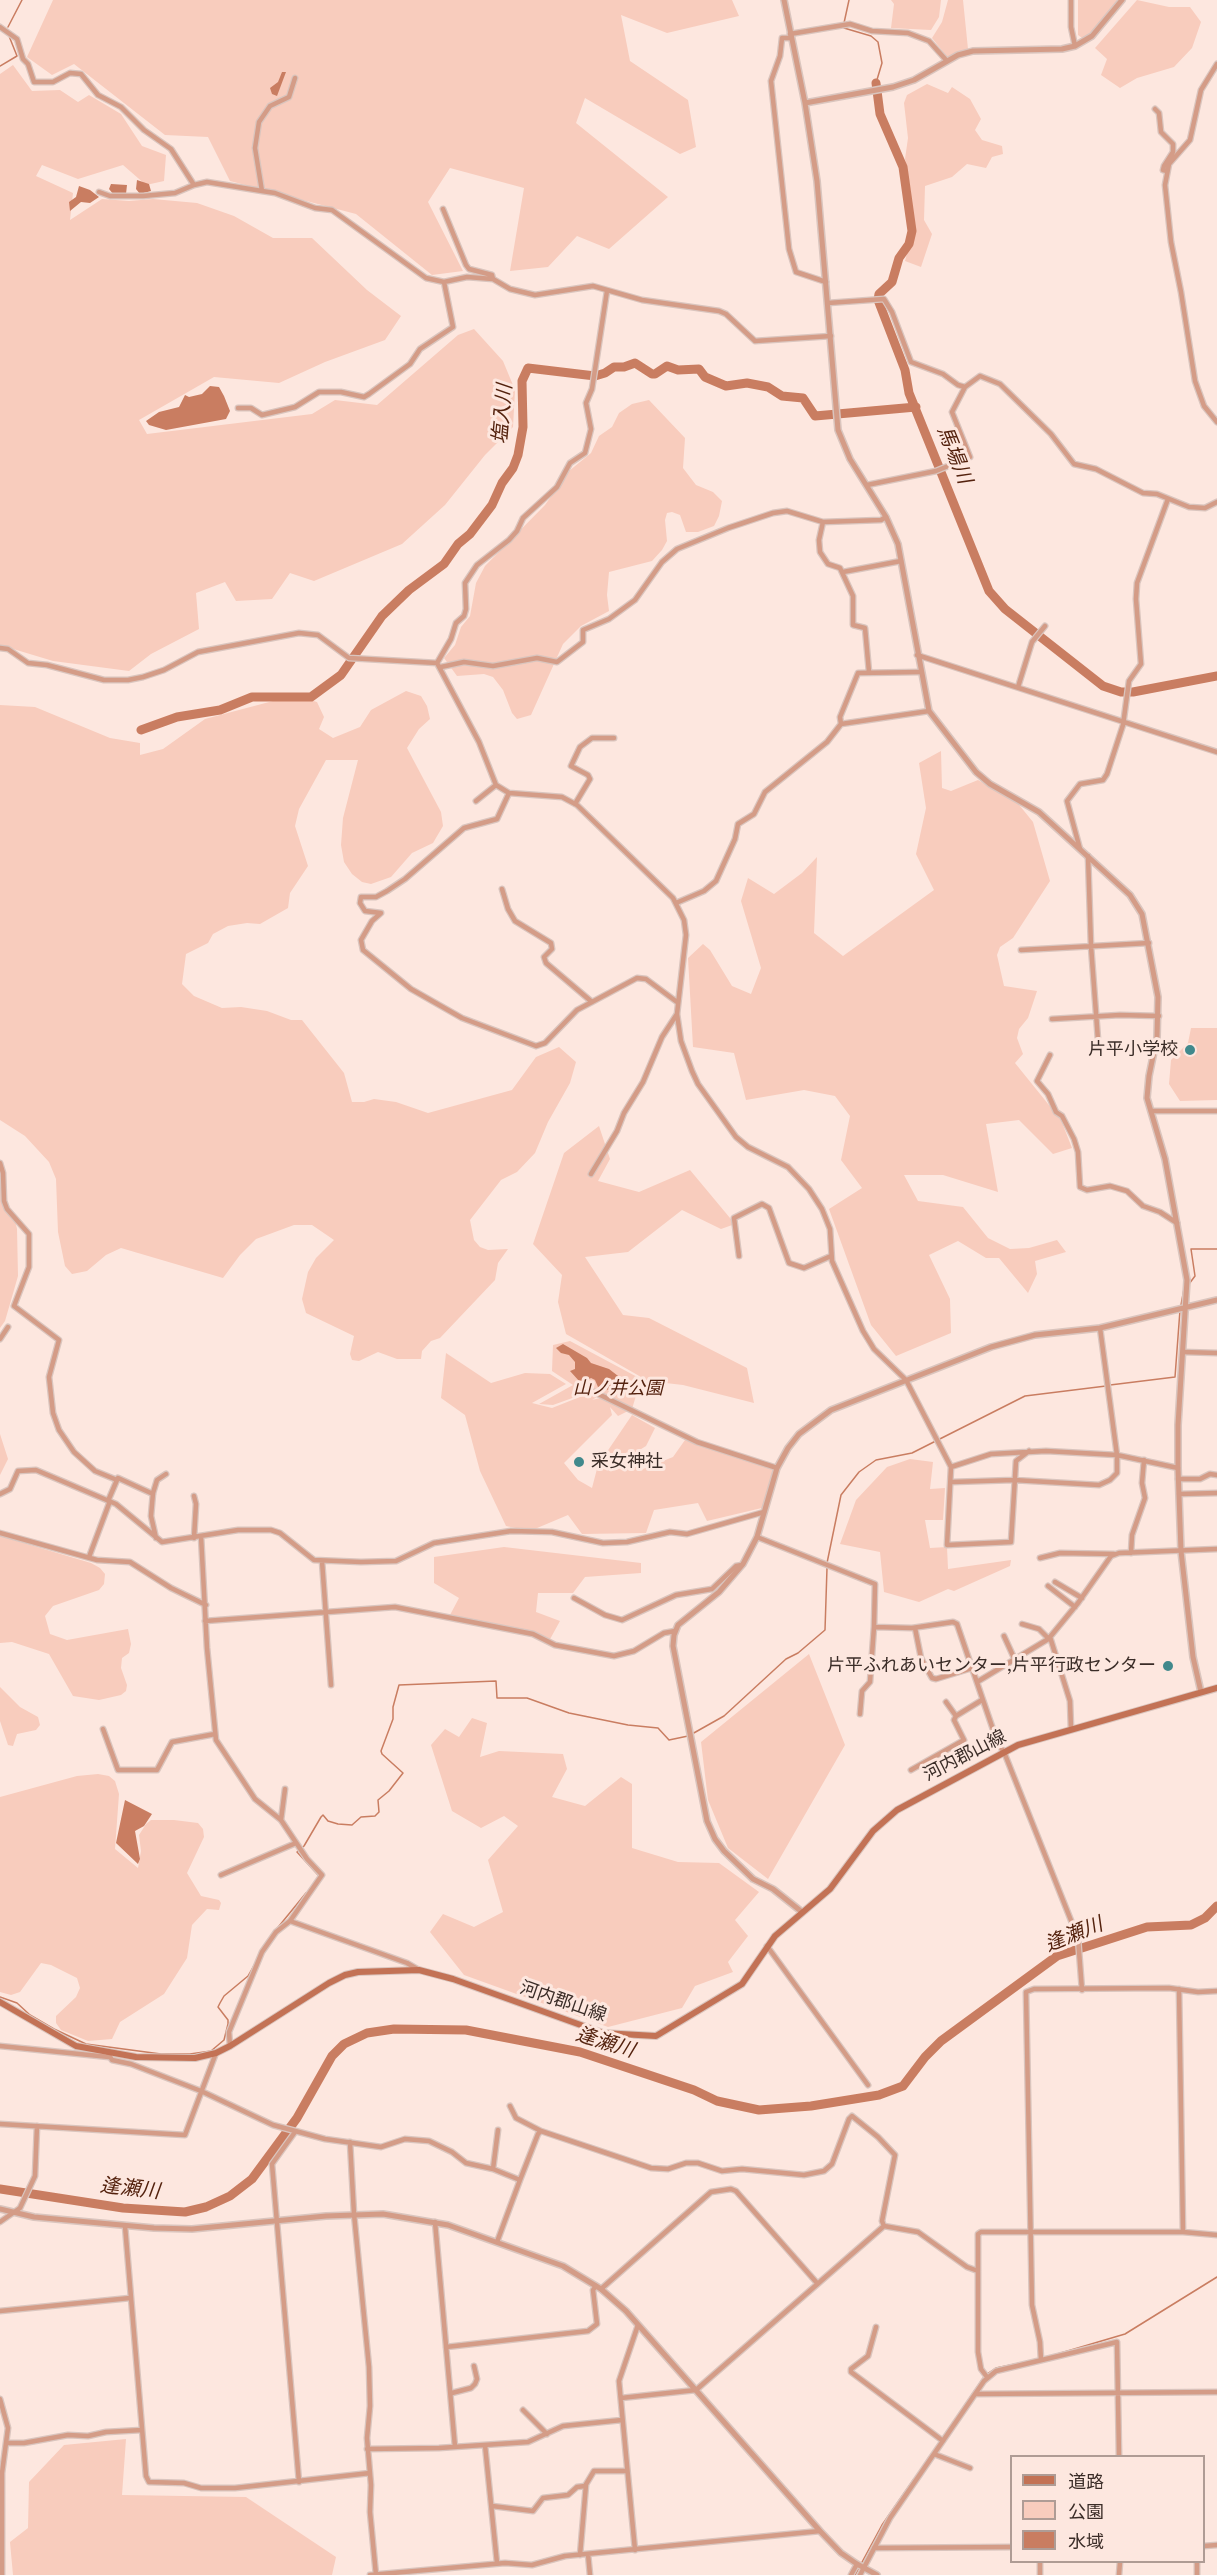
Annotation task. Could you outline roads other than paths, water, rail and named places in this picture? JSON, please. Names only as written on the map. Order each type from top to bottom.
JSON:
[{"type":"main road","name":"河内郡山線","points":[[0,2002],[62,2040],[76,2046],[109,2055],[166,2059],[195,2058],[216,2053],[230,2046],[345,1975],[419,1970],[603,2033],[639,2037],[656,2036],[732,1992],[747,1979],[767,1946],[781,1929],[830,1889],[884,1820],[915,1800],[1004,1752],[1071,1729],[1217,1688]]},
{"type":"street","points":[[783,0],[805,103],[817,181],[838,430],[842,442],[886,517],[898,544],[929,711],[976,772],[990,784],[1030,805],[1088,856],[1138,905],[1149,943],[1159,1016],[1147,1088],[1151,1112],[1159,1132],[1186,1268],[1187,1307],[1178,1468],[1181,1551],[1193,1657],[1201,1692]]},
{"type":"street","points":[[1071,0],[1071,33],[1075,46]]},
{"type":"street","points":[[805,103],[893,87],[914,80],[958,55],[985,50],[1048,50],[1075,46],[1092,36],[1122,0]]},
{"type":"street","points":[[826,282],[796,272],[789,249],[771,81],[780,56],[782,38],[850,24],[872,31],[908,33],[929,41],[947,61]]},
{"type":"street","points":[[0,27],[17,39],[34,82],[53,82],[70,73],[81,74],[98,95],[122,107],[144,130],[171,149],[194,185]]},
{"type":"street","points":[[1217,64],[1201,90],[1190,140],[1174,156],[1167,171],[1165,185],[1168,229],[1195,381],[1204,406],[1217,422]]},
{"type":"street","points":[[262,191],[255,148],[259,122],[270,106],[289,97],[295,78]]},
{"type":"street","points":[[1155,109],[1159,113],[1161,132],[1173,144],[1173,152],[1163,170],[1167,171]]},
{"type":"street","points":[[99,192],[110,196],[143,196],[175,193],[207,182],[275,193],[315,208],[332,210],[426,278],[444,282],[467,277],[493,279],[524,294],[547,295],[584,286],[642,300],[719,311],[726,314],[755,341],[831,336]]},
{"type":"street","points":[[443,209],[466,265],[469,269],[492,275],[493,279]]},
{"type":"street","points":[[238,408],[251,408],[262,415],[295,407],[319,392],[341,392],[364,397],[369,394],[410,364],[420,349],[453,327],[444,282]]},
{"type":"street","points":[[439,665],[456,623],[464,616],[465,583],[477,565],[509,540],[519,529],[523,518],[556,487],[570,463],[585,453],[591,429],[586,403],[592,389],[607,291]]},
{"type":"street","points":[[828,303],[884,299],[892,312],[911,362],[942,374],[965,387]]},
{"type":"street","points":[[867,485],[936,471],[967,460],[971,455],[952,412],[965,387],[980,376],[1000,384],[1051,434],[1074,464],[1096,469],[1143,493],[1157,494],[1199,508],[1217,502]]},
{"type":"street","points":[[1080,849],[1067,801],[1080,784],[1103,780],[1106,777],[1123,721],[1128,686],[1142,661],[1136,599],[1137,583],[1168,499]]},
{"type":"street","points":[[0,648],[8,649],[28,663],[48,665],[104,680],[128,680],[164,670],[198,652],[299,633],[318,635],[349,657],[439,665],[464,662],[493,666],[537,657],[556,662],[583,642],[583,630],[609,619],[635,600],[662,562],[682,545],[773,513],[795,513],[823,522],[880,520],[886,517]]},
{"type":"street","points":[[823,522],[818,542],[822,557],[828,564],[840,568],[855,601],[853,625],[864,628],[868,672]]},
{"type":"street","points":[[843,572],[901,561]]},
{"type":"street","points":[[1018,687],[1032,642],[1045,626]]},
{"type":"street","points":[[917,656],[1217,752]]},
{"type":"street","points":[[439,665],[479,742],[496,785],[509,793],[562,797],[575,804],[670,894],[676,903],[684,920],[686,942],[677,1002],[684,1052],[698,1084],[730,1130],[744,1144],[789,1167],[808,1189],[829,1225],[831,1256],[868,1341],[906,1380],[951,1467],[947,1545],[1010,1543],[1017,1459],[1029,1451]]},
{"type":"street","points":[[841,724],[840,717],[859,672],[920,672]]},
{"type":"street","points":[[676,903],[704,891],[716,881],[735,839],[738,824],[754,814],[765,792],[827,742],[841,724],[929,711]]},
{"type":"street","points":[[575,804],[590,779],[588,775],[571,766],[580,747],[592,738],[614,738]]},
{"type":"street","points":[[476,801],[496,785]]},
{"type":"street","points":[[509,793],[497,819],[464,828],[405,879],[376,897],[361,897],[360,903],[365,911],[381,913],[372,921],[361,940],[361,948],[411,989],[462,1018],[536,1046],[545,1043],[577,1010],[639,978],[646,979],[677,1002]]},
{"type":"street","points":[[1088,856],[1091,946],[1098,1040]]},
{"type":"street","points":[[502,889],[507,909],[515,921],[551,943],[552,949],[544,957],[546,963],[592,1002]]},
{"type":"street","points":[[1021,950],[1149,943]]},
{"type":"street","points":[[591,1174],[617,1131],[624,1113],[643,1082],[662,1037],[677,1014]]},
{"type":"street","points":[[1052,1018],[1159,1016]]},
{"type":"street","points":[[1050,1055],[1037,1081],[1048,1094],[1056,1112],[1062,1116],[1074,1139],[1078,1152],[1080,1187],[1087,1190],[1110,1186],[1128,1191],[1143,1206],[1160,1212],[1177,1223]]},
{"type":"street","points":[[1151,1112],[1217,1111]]},
{"type":"street","points":[[0,1163],[7,1209],[29,1234],[29,1267],[14,1306],[59,1340],[49,1377],[52,1413],[59,1430],[74,1452],[95,1471],[117,1480],[89,1557]]},
{"type":"street","points":[[739,1256],[734,1218],[762,1204],[770,1208],[789,1263],[804,1268],[831,1256]]},
{"type":"street","points":[[802,1912],[773,1889],[753,1879],[715,1839],[707,1821],[674,1657],[675,1631],[678,1625],[719,1592],[742,1565],[757,1537],[777,1468],[788,1448],[799,1434],[816,1419],[850,1402],[1013,1340],[1053,1332],[1100,1328],[1217,1300]]},
{"type":"street","points":[[0,1339],[8,1327]]},
{"type":"street","points":[[952,1482],[1014,1480],[1104,1484],[1117,1473],[1117,1455],[1100,1328]]},
{"type":"street","points":[[1183,1352],[1217,1353]]},
{"type":"street","points":[[592,1391],[697,1442],[777,1468]]},
{"type":"street","points":[[951,1467],[991,1454],[1029,1451],[1117,1455],[1178,1468]]},
{"type":"street","points":[[1131,1553],[1132,1535],[1145,1498],[1142,1483],[1144,1460]]},
{"type":"street","points":[[0,1494],[10,1489],[18,1471],[25,1469],[40,1472],[120,1507],[156,1538],[167,1543],[247,1529],[271,1530],[280,1533],[309,1558],[322,1561],[393,1561],[434,1543],[511,1530],[552,1532],[603,1542],[627,1542],[670,1532],[687,1534],[764,1512]]},
{"type":"street","points":[[156,1538],[151,1516],[153,1494],[157,1480],[166,1474]]},
{"type":"street","points":[[1179,1479],[1200,1479],[1210,1474],[1217,1475]]},
{"type":"street","points":[[118,1478],[153,1494]]},
{"type":"street","points":[[1179,1494],[1217,1493]]},
{"type":"street","points":[[194,1496],[196,1504],[194,1538]]},
{"type":"street","points":[[0,1533],[102,1561],[134,1563],[171,1588],[206,1605]]},
{"type":"street","points":[[201,1536],[205,1621],[219,1746],[255,1799],[281,1820],[322,1876],[290,1921],[276,1932],[262,1952],[229,2032],[230,2046]]},
{"type":"street","points":[[757,1537],[875,1584],[870,1682],[862,1690],[860,1714]]},
{"type":"street","points":[[1040,1558],[1063,1553],[1114,1554],[1217,1549]]},
{"type":"street","points":[[977,1682],[1049,1639],[1114,1554]]},
{"type":"street","points":[[322,1561],[331,1685]]},
{"type":"street","points":[[574,1598],[605,1616],[622,1620],[676,1595],[712,1588],[736,1566],[742,1565]]},
{"type":"street","points":[[1055,1582],[1082,1598]]},
{"type":"street","points":[[1048,1586],[1075,1607]]},
{"type":"street","points":[[205,1621],[404,1608],[533,1634],[555,1645],[614,1656],[634,1652],[661,1634],[675,1631]]},
{"type":"street","points":[[874,1627],[915,1628],[956,1623],[998,1744],[1004,1752],[1078,1938],[1082,1990]]},
{"type":"street","points":[[1022,1624],[1039,1629],[1049,1639],[1068,1694],[1071,1729]]},
{"type":"street","points":[[915,1628],[921,1658],[932,1678],[936,1679],[972,1668]]},
{"type":"street","points":[[1004,1636],[1015,1660]]},
{"type":"street","points":[[911,1770],[964,1740],[954,1720],[956,1716],[982,1700]]},
{"type":"street","points":[[946,1702],[956,1716]]},
{"type":"street","points":[[103,1729],[118,1770],[157,1770],[172,1742],[216,1734]]},
{"type":"street","points":[[281,1820],[285,1790]]},
{"type":"street","points":[[221,1875],[296,1843]]},
{"type":"street","points":[[290,1921],[407,1963],[419,1970]]},
{"type":"street","points":[[767,1946],[868,2085]]},
{"type":"street","points":[[1179,1989],[1183,2232]]},
{"type":"street","points":[[1041,2360],[1040,2342],[1032,2305],[1025,1994],[1030,1990],[1179,1989],[1197,1992],[1217,1990]]},
{"type":"street","points":[[0,2046],[52,2049],[94,2057],[109,2055],[112,2060],[131,2064],[201,2091],[275,2126],[295,2132],[381,2147],[405,2139],[429,2141],[452,2152],[465,2163],[493,2169],[520,2180]]},
{"type":"street","points":[[0,2124],[185,2134],[216,2053]]},
{"type":"street","points":[[510,2106],[516,2118],[541,2131],[651,2168],[668,2169],[696,2163],[722,2171],[742,2169],[804,2175],[824,2171],[832,2164],[849,2119],[854,2117],[895,2155],[882,2220],[884,2226]]},
{"type":"street","points":[[0,2222],[15,2213],[21,2206],[35,2176],[37,2126]]},
{"type":"street","points":[[493,2169],[498,2130]]},
{"type":"street","points":[[497,2242],[541,2131]]},
{"type":"street","points":[[295,2132],[272,2162],[299,2482]]},
{"type":"street","points":[[350,2142],[354,2214],[369,2367],[370,2512],[376,2575]]},
{"type":"street","points":[[446,2347],[588,2331],[597,2324],[593,2290],[599,2288],[711,2192],[731,2189],[736,2191],[817,2283]]},
{"type":"street","points":[[0,2209],[15,2213],[125,2226],[192,2229],[354,2214],[383,2214],[435,2222],[563,2266],[599,2288],[638,2325],[841,2553],[877,2575]]},
{"type":"street","points":[[435,2222],[455,2447]]},
{"type":"street","points":[[125,2226],[146,2476],[149,2482],[210,2488],[370,2474]]},
{"type":"street","points":[[884,2226],[918,2232],[967,2267],[978,2271]]},
{"type":"street","points":[[621,2398],[696,2390],[884,2226]]},
{"type":"street","points":[[987,2377],[982,2372],[979,2360],[979,2233],[1183,2232],[1217,2235]]},
{"type":"street","points":[[0,2311],[130,2298]]},
{"type":"street","points":[[635,2550],[619,2379],[638,2325]]},
{"type":"street","points":[[876,2327],[870,2353],[851,2369],[851,2373],[943,2441]]},
{"type":"street","points":[[860,2575],[890,2518],[987,2377],[1000,2369],[1117,2342],[1119,2455]]},
{"type":"street","points":[[452,2393],[471,2388],[475,2384],[477,2379],[474,2366]]},
{"type":"street","points":[[975,2394],[1217,2392]]},
{"type":"street","points":[[0,2399],[8,2424],[1,2502],[2,2575]]},
{"type":"street","points":[[523,2410],[547,2434]]},
{"type":"street","points":[[368,2449],[455,2447],[528,2442],[563,2426],[622,2420]]},
{"type":"street","points":[[7,2443],[24,2443],[68,2435],[88,2436],[106,2432],[142,2430]]},
{"type":"street","points":[[485,2445],[496,2563]]},
{"type":"street","points":[[934,2454],[970,2468]]},
{"type":"street","points":[[580,2555],[586,2485],[590,2475],[594,2471],[627,2471]]},
{"type":"street","points":[[492,2506],[533,2511],[543,2498],[568,2495],[577,2487],[586,2485]]},
{"type":"street","points":[[370,2575],[496,2563],[532,2565],[565,2556],[820,2531]]},
{"type":"street","points":[[874,2547],[1010,2547]]},
{"type":"street","points":[[588,2554],[590,2575]]},
{"type":"street","points":[[851,2575],[857,2564]]},
{"type":"water","points":[[282,72],[286,72],[277,96],[272,94],[270,88],[278,82]]},
{"type":"water","points":[[137,180],[149,184],[151,191],[140,194],[136,189]]},
{"type":"water","points":[[111,184],[127,185],[126,194],[114,195],[109,189]]},
{"type":"water","points":[[79,186],[99,197],[90,203],[81,202],[70,211],[69,202],[76,197]]},
{"type":"water","points":[[210,386],[219,387],[224,396],[230,411],[226,419],[166,430],[149,425],[146,421],[159,412],[179,407],[185,395],[189,397],[202,394]]},
{"type":"water","points":[[563,1344],[587,1358],[591,1363],[609,1369],[622,1379],[624,1384],[620,1393],[598,1387],[595,1380],[591,1378],[580,1382],[570,1371],[575,1369],[575,1362],[569,1355],[561,1353],[556,1348]]},
{"type":"water","points":[[125,1800],[152,1814],[144,1826],[135,1831],[140,1859],[138,1864],[116,1843]]},
{"type":"waterway","points":[[8,27],[22,0]]},
{"type":"waterway","points":[[844,23],[849,0]]},
{"type":"waterway","points":[[844,28],[871,36],[878,42],[882,63],[876,83]]},
{"type":"waterway","points":[[0,66],[17,56],[9,36]]},
{"type":"waterway","name":"馬場川","points":[[876,83],[880,114],[903,167],[912,231],[909,244],[899,258],[892,282],[879,294],[878,300],[905,370],[909,393],[989,591],[1005,609],[1103,686],[1121,692],[1133,692],[1217,676]]},
{"type":"waterway","name":"塩入川","points":[[141,730],[177,717],[220,710],[252,697],[311,697],[341,675],[382,616],[409,590],[444,564],[492,505],[518,455],[523,427],[522,381],[528,368],[595,376],[614,367],[624,367],[635,363],[652,374],[667,366],[678,370],[699,369],[705,377],[726,386],[747,383],[768,387],[782,396],[803,398],[815,416],[916,407]]},
{"type":"waterway","points":[[1189,1284],[1195,1276],[1191,1249],[1217,1249]]},
{"type":"waterway","points":[[1181,1305],[1184,1289]]},
{"type":"waterway","points":[[1110,1385],[1175,1377],[1180,1310]]},
{"type":"waterway","points":[[827,1563],[841,1495],[859,1472],[876,1460],[912,1453],[1025,1396],[1106,1386]]},
{"type":"waterway","points":[[692,1734],[724,1716],[786,1659],[798,1653],[825,1630],[827,1568]]},
{"type":"waterway","points":[[319,1876],[297,1852],[304,1846],[321,1817],[323,1815],[328,1821],[338,1824],[352,1825],[361,1817],[375,1816],[379,1812],[378,1800],[389,1791],[403,1773],[381,1751],[393,1719],[393,1707],[399,1685],[496,1681],[497,1698],[527,1698],[569,1713],[628,1725],[658,1728],[669,1740],[688,1736]]},
{"type":"waterway","points":[[275,1931],[306,1893]]},
{"type":"waterway","name":"逢瀬川","points":[[0,2189],[123,2208],[185,2212],[206,2207],[230,2196],[252,2179],[297,2118],[332,2056],[344,2044],[367,2033],[394,2029],[466,2030],[580,2052],[694,2090],[717,2101],[759,2110],[811,2106],[879,2095],[903,2086],[925,2057],[941,2041],[1057,1956],[1147,1927],[1191,1925],[1205,1918],[1217,1906]]},
{"type":"waterway","points":[[0,1997],[17,2003],[30,2015],[86,2044],[161,2054],[211,2051],[224,2040],[228,2024],[228,2020],[218,2007],[220,2003],[224,1996],[248,1976],[272,1934]]},
{"type":"waterway","points":[[1054,2355],[1125,2334],[1217,2277]]},
{"type":"waterway","points":[[987,2374],[996,2368],[1030,2361]]},
{"type":"waterway","points":[[946,2433],[984,2377]]},
{"type":"waterway","points":[[927,2460],[933,2452]]},
{"type":"waterway","points":[[861,2564],[882,2525],[914,2479]]},
{"type":"waterway","points":[[855,2575],[859,2568]]},
{"type":"place","name":"片平小学校","points":[[1190,1050]]},
{"type":"place","name":"采女神社","points":[[579,1462]]},
{"type":"place","name":"片平ふれあいセンター,片平行政センター","points":[[1168,1666]]},
{"type":"park label","name":"山ノ井公園","points":[[618,1389]]}]
